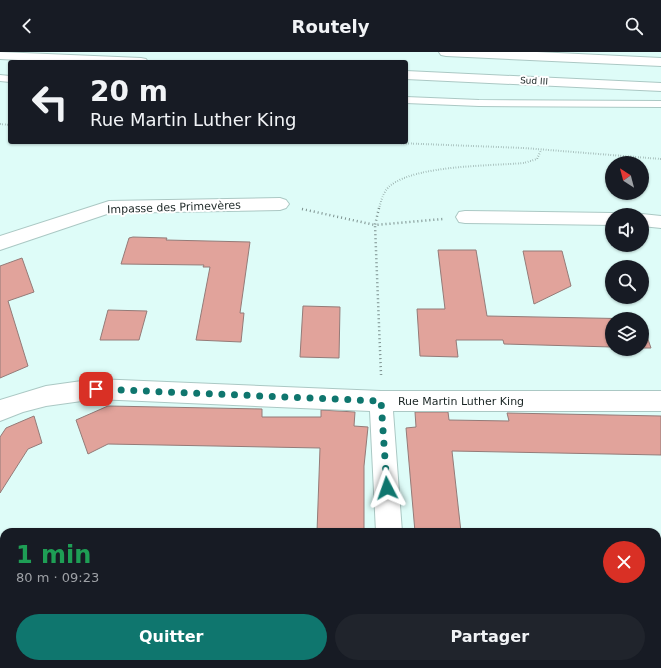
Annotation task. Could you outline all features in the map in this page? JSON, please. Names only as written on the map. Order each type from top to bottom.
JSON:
[{"type":"main road","points":[[446,52],[661,62]]},
{"type":"main road","points":[[0,55],[101,60]]},
{"type":"main road","name":"Sud III","points":[[408,75],[661,87]]},
{"type":"main road","name":"Impasse des Primevères","points":[[0,243],[109,207],[280,204]]},
{"type":"main road","points":[[465,217],[605,219]]},
{"type":"main road","points":[[649,221],[661,222]]},
{"type":"main road","name":"Rue Martin Luther King","points":[[0,411],[16,404],[59,392],[96,389],[381,401],[661,402]]},
{"type":"main road","points":[[381,401],[389,528]]},
{"type":"lane","points":[[408,100],[479,103],[661,104]]},
{"type":"path","points":[[408,144],[541,150],[661,159]]},
{"type":"path","points":[[381,401],[375,225],[381,198],[391,185],[418,173],[434,170],[524,164],[537,159],[541,150]]},
{"type":"path","points":[[280,204],[375,225],[465,217]]},
{"type":"building","points":[[129,238],[167,238],[166,240],[250,242],[240,313],[244,313],[241,342],[196,340],[210,267],[203,267],[204,265],[121,264]]},
{"type":"building","points":[[438,250],[476,250],[487,316],[605,318],[605,347],[504,344],[503,340],[456,340],[458,357],[420,356],[417,309],[445,309]]},
{"type":"building","points":[[523,251],[562,251],[571,286],[534,304]]},
{"type":"building","points":[[22,258],[34,292],[8,301],[28,366],[0,378],[0,266]]},
{"type":"building","points":[[303,306],[340,307],[339,358],[300,357]]},
{"type":"building","points":[[108,310],[147,311],[139,340],[100,340]]},
{"type":"building","points":[[108,406],[262,409],[262,417],[321,417],[321,410],[355,412],[354,426],[368,427],[364,466],[364,528],[317,528],[320,448],[108,444],[88,454],[76,420]]},
{"type":"building","points":[[415,412],[448,412],[449,420],[509,421],[507,413],[661,416],[661,455],[452,451],[461,528],[415,528],[406,428],[416,427]]},
{"type":"building","points":[[34,416],[42,443],[28,449],[0,493],[0,437],[6,428]]},
{"type":"route","points":[[96,389],[381,401],[387,488]]}]
